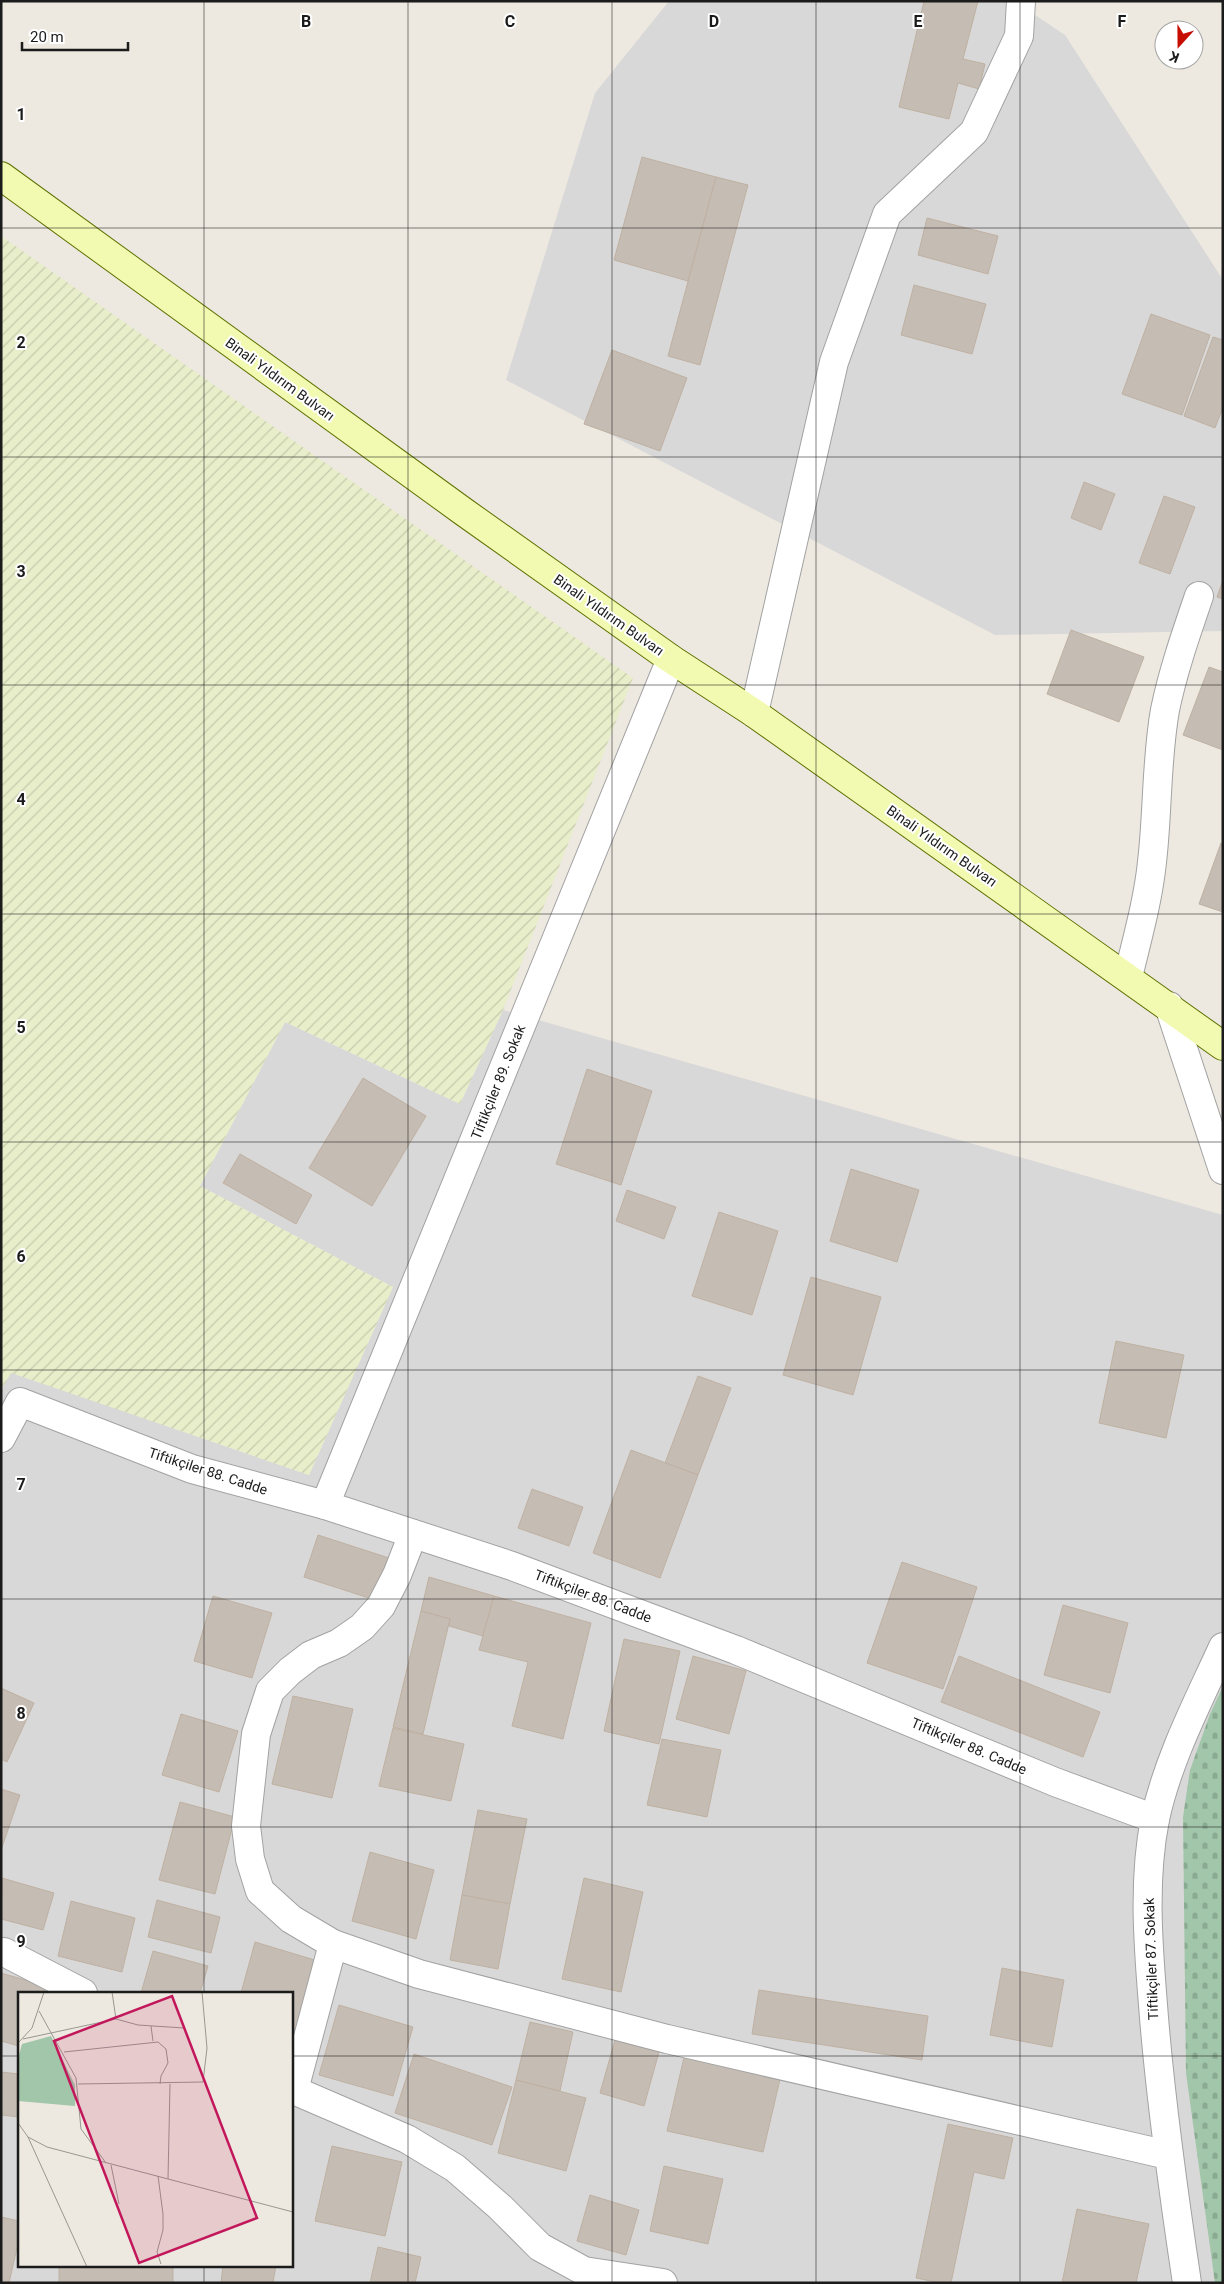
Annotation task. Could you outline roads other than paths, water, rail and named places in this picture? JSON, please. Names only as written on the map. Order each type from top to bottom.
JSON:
[{"type":"main road","name":"Binali Yıldırım Bulvarı","points":[[1,176],[456,506],[671,658],[754,713],[1170,1006],[1223,1046]]},
{"type":"street","points":[[754,713],[834,362],[888,214],[974,132],[1019,36],[1021,1]]},
{"type":"street","points":[[1128,977],[1148,894],[1165,711],[1174,671],[1199,596]]},
{"type":"street","name":"Tiftikçiler 89. Sokak","points":[[325,1505],[671,658]]},
{"type":"street","points":[[1170,1006],[1223,1170]]},
{"type":"street","name":"Tiftikçiler 88. Cadde","points":[[1,1438],[20,1402],[192,1469],[325,1505],[512,1566],[736,1650],[1054,1782],[1155,1819]]},
{"type":"street","points":[[413,1534],[397,1575],[381,1606],[362,1627],[339,1643],[311,1655],[290,1671],[270,1691],[256,1734],[246,1826],[250,1859],[260,1891],[291,1920],[333,1944],[419,1974],[648,2034],[1168,2155]]},
{"type":"street","name":"Tiftikçiler 87. Sokak","points":[[1187,2283],[1158,2075],[1148,1950],[1149,1878],[1155,1819],[1175,1756],[1223,1647]]},
{"type":"street","points":[[333,1944],[292,2090],[408,2138],[447,2163],[500,2208],[540,2247],[582,2277],[663,2283]]},
{"type":"street","points":[[4,1952],[81,1992]]}]
